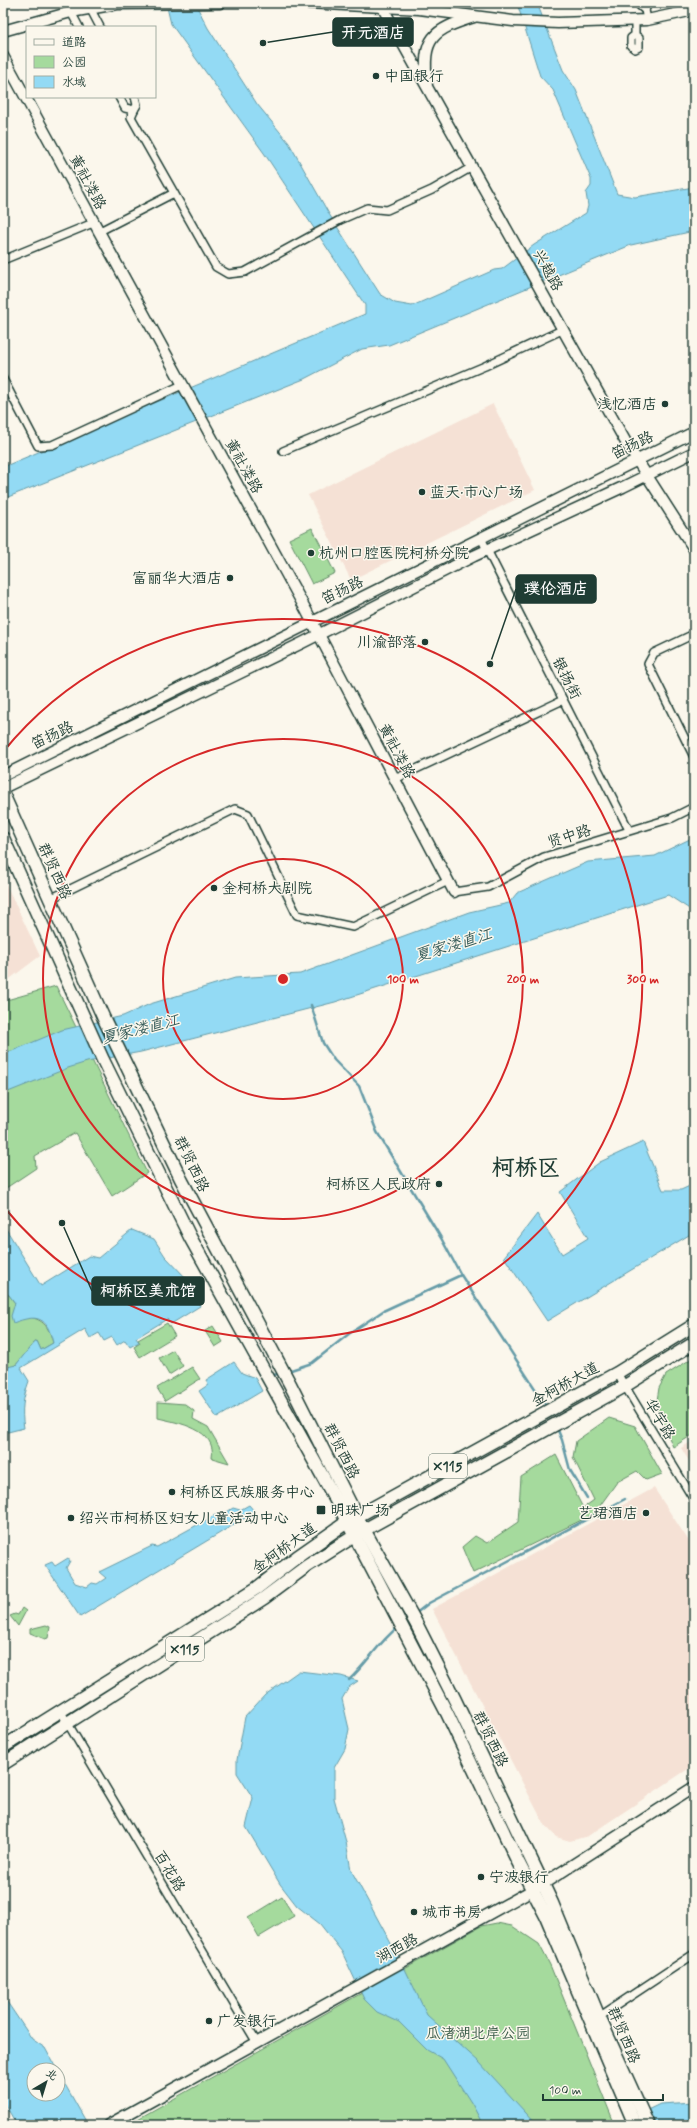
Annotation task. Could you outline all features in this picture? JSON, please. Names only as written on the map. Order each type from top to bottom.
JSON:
[{"type":"main road","name":"群贤西路","points":[[3,794],[122,1057],[181,1179],[290,1384],[352,1520]]},
{"type":"main road","name":"群贤西路","points":[[3,838],[103,1060],[190,1237],[274,1388],[359,1533],[404,1633],[538,1887],[546,1916],[632,2105],[648,2125]]},
{"type":"main road","name":"金柯桥大道","points":[[3,1747],[257,1588],[297,1557],[352,1520],[617,1373],[694,1325]]},
{"type":"main road","name":"金柯桥大道","points":[[3,1764],[264,1598],[307,1566],[359,1533],[625,1386],[694,1343]]},
{"type":"main road","name":"群贤西路","points":[[359,1533],[407,1606],[416,1623],[599,2017],[632,2105],[635,2125]]},
{"type":"street","points":[[3,31],[70,12],[116,3],[220,3]]},
{"type":"street","points":[[308,3],[381,4],[519,22],[558,23],[635,20],[647,11],[694,10]]},
{"type":"street","points":[[640,3],[640,6],[647,11]]},
{"type":"street","name":"兴越路","points":[[381,4],[636,460],[694,549]]},
{"type":"street","points":[[90,8],[99,26]]},
{"type":"street","points":[[70,12],[78,26]]},
{"type":"street","points":[[428,89],[425,62],[428,46],[436,35],[446,26],[477,16]]},
{"type":"street","points":[[635,20],[635,35]]},
{"type":"street","name":"黄社溇路","points":[[3,56],[95,227],[313,621],[454,892]]},
{"type":"street","points":[[120,98],[125,108],[134,110]]},
{"type":"street","points":[[135,98],[137,105],[131,117],[216,267],[228,274],[245,272],[340,220],[367,208],[387,210],[432,190],[472,167]]},
{"type":"street","points":[[3,260],[95,227],[174,193]]},
{"type":"street","points":[[283,450],[485,366],[564,329]]},
{"type":"street","points":[[3,379],[38,446],[52,445],[183,387]]},
{"type":"street","name":"笛扬路","points":[[3,776],[694,432]]},
{"type":"street","name":"笛扬路","points":[[3,788],[320,635],[486,550],[647,476],[694,452]]},
{"type":"street","name":"银扬街","points":[[481,538],[629,830]]},
{"type":"street","points":[[694,634],[654,653],[648,664],[694,757]]},
{"type":"street","points":[[395,779],[563,700]]},
{"type":"street","name":"贤中路","points":[[454,892],[488,887],[544,857],[672,818],[694,807]]},
{"type":"street","points":[[50,898],[235,809],[248,814],[297,914],[353,927],[448,881]]},
{"type":"street","name":"华宇路","points":[[617,1373],[694,1500]]},
{"type":"street","name":"百花路","points":[[61,1712],[257,2043]]},
{"type":"street","name":"湖西路","points":[[108,2125],[538,1887],[694,1787]]},
{"type":"street","points":[[599,2017],[694,1954]]},
{"type":"shaded area","name":"蓝天·市心广场","points":[[493,404],[535,490],[351,580],[308,495]]},
{"type":"shaded area","points":[[3,878],[40,956],[3,984]]},
{"type":"shaded area","points":[[694,1440],[694,1469],[681,1448]]},
{"type":"shaded area","points":[[654,1488],[694,1549],[694,1765],[588,1836],[570,1841],[556,1837],[544,1824],[432,1609]]},
{"type":"green space","points":[[312,528],[335,573],[312,584],[289,539]]},
{"type":"green space","points":[[56,986],[147,1173],[112,1196],[75,1133],[35,1156],[36,1168],[3,1190],[3,1001]]},
{"type":"green space","points":[[3,1292],[9,1295],[15,1303],[12,1316],[27,1317],[39,1320],[47,1328],[53,1343],[41,1350],[37,1341],[19,1362],[9,1368],[3,1368]]},
{"type":"green space","points":[[167,1323],[175,1336],[140,1357],[134,1347],[140,1343],[138,1340]]},
{"type":"green space","points":[[213,1326],[223,1342],[215,1347],[205,1331]]},
{"type":"green space","points":[[173,1350],[183,1366],[169,1375],[159,1358]]},
{"type":"green space","points":[[694,1357],[694,1434],[673,1447],[656,1407],[659,1388],[666,1375]]},
{"type":"green space","points":[[192,1367],[200,1379],[165,1401],[157,1388]]},
{"type":"green space","points":[[158,1402],[185,1404],[194,1411],[193,1419],[208,1427],[229,1463],[212,1458],[212,1448],[209,1440],[203,1434],[186,1425],[158,1418]]},
{"type":"green space","points":[[609,1418],[635,1426],[662,1474],[646,1480],[637,1471],[617,1482],[594,1514],[473,1573],[462,1547],[475,1536],[487,1543],[518,1522],[521,1477],[556,1455],[583,1508],[594,1500],[573,1457],[576,1441]]},
{"type":"green space","points":[[22,1608],[26,1611],[18,1626],[10,1616],[15,1614],[18,1615]]},
{"type":"green space","points":[[46,1625],[50,1627],[48,1638],[45,1639],[30,1633],[30,1629]]},
{"type":"green space","points":[[282,1897],[294,1916],[259,1937],[248,1918]]},
{"type":"green space","name":"瓜渚湖北岸公园","points":[[497,1923],[512,1926],[539,1944],[550,1965],[615,2125],[127,2125],[481,1926]]},
{"type":"water","points":[[166,3],[195,3],[208,28],[257,104],[289,143],[329,214],[380,294],[395,303],[412,306],[494,270],[502,269],[534,245],[586,213],[588,206],[586,193],[591,186],[591,179],[553,90],[540,76],[517,3],[537,3],[563,70],[576,90],[617,194],[635,197],[694,187],[694,231],[631,245],[389,345],[362,349],[304,379],[3,499],[3,467],[365,314],[365,305],[264,153],[171,24]]},
{"type":"water","name":"夏家溇直江","points":[[694,837],[694,912],[668,895],[335,1002],[141,1052],[87,1062],[3,1094],[3,1052],[12,1051],[62,1030],[123,1016],[150,1004],[235,978],[300,974],[469,912],[509,903],[517,893],[588,862],[655,856]]},
{"type":"water","points":[[643,1142],[663,1190],[681,1190],[694,1184],[694,1232],[547,1321],[504,1257],[537,1214],[562,1254],[588,1238],[560,1192],[600,1162]]},
{"type":"water","points":[[3,1224],[41,1286],[89,1256],[98,1258],[132,1230],[154,1239],[165,1256],[188,1280],[200,1306],[171,1324],[167,1319],[136,1338],[139,1342],[130,1347],[125,1340],[117,1345],[112,1337],[104,1341],[99,1333],[90,1338],[85,1329],[21,1368],[29,1381],[23,1404],[24,1428],[4,1433],[3,1368],[16,1365],[37,1341],[41,1350],[53,1343],[48,1327],[40,1320],[35,1318],[13,1323],[11,1316],[15,1303],[9,1295],[3,1292]]},
{"type":"water","points":[[234,1362],[242,1373],[255,1378],[262,1391],[217,1418],[199,1391],[208,1385],[206,1380]]},
{"type":"water","points":[[249,1505],[255,1512],[80,1617],[45,1565],[52,1562],[55,1566],[68,1558],[70,1561],[66,1568],[75,1583],[87,1587],[92,1583],[97,1584],[106,1578],[99,1572],[152,1546],[157,1547],[217,1514],[222,1515],[233,1508],[240,1510]]},
{"type":"water","points":[[299,1671],[341,1676],[358,1681],[349,1687],[342,1699],[349,1729],[345,1749],[334,1768],[334,1798],[346,1842],[351,1870],[406,1971],[427,2015],[479,2062],[537,2125],[485,2125],[482,2123],[472,2104],[443,2059],[427,2050],[399,2022],[377,2012],[364,1999],[342,1952],[320,1924],[297,1906],[280,1884],[246,1827],[253,1798],[237,1773],[237,1760],[245,1717],[265,1695]]},
{"type":"water","points":[[3,1996],[32,2039],[45,2048],[53,2062],[26,2062],[26,2102],[66,2102],[66,2086],[88,2125],[17,2125],[3,2101]]},
{"type":"water","points":[[694,2102],[694,2125],[616,2125],[660,2104]]},
{"type":"waterway","points":[[311,1005],[323,1043],[334,1060],[359,1086],[377,1132],[441,1238],[461,1275],[547,1407]]},
{"type":"waterway","points":[[288,1371],[312,1363],[350,1333],[383,1311],[461,1275]]},
{"type":"waterway","points":[[270,1376],[281,1373]]},
{"type":"waterway","points":[[557,1428],[562,1440],[570,1470],[587,1498]]},
{"type":"waterway","points":[[415,1614],[429,1603],[625,1499]]},
{"type":"waterway","points":[[349,1680],[385,1639],[398,1627]]},
{"type":"place","name":"开元酒店","points":[[263,43]]},
{"type":"place","name":"中国银行","points":[[376,76]]},
{"type":"place","name":"浅忆酒店","points":[[665,404]]},
{"type":"place","name":"蓝天·市心广场","points":[[422,492]]},
{"type":"place","name":"杭州口腔医院柯桥分院","points":[[311,553]]},
{"type":"place","name":"富丽华大酒店","points":[[230,578]]},
{"type":"place","name":"川渝部落","points":[[425,642]]},
{"type":"place","name":"璞伦酒店","points":[[490,664]]},
{"type":"place","name":"金柯桥大剧院","points":[[214,888]]},
{"type":"place","name":"柯桥区人民政府","points":[[439,1184]]},
{"type":"place","name":"柯桥区美术馆","points":[[62,1223]]},
{"type":"place","name":"柯桥区民族服务中心","points":[[172,1492]]},
{"type":"place","name":"明珠广场","points":[[321,1510]]},
{"type":"place","name":"艺珺酒店","points":[[646,1513]]},
{"type":"place","name":"绍兴市柯桥区妇女儿童活动中心","points":[[71,1518]]},
{"type":"place","name":"宁波银行","points":[[481,1877]]},
{"type":"place","name":"城市书房","points":[[414,1912]]},
{"type":"place","name":"广发银行","points":[[209,2021]]},
{"type":"district","name":"柯桥区","points":[[526,1167]]}]
